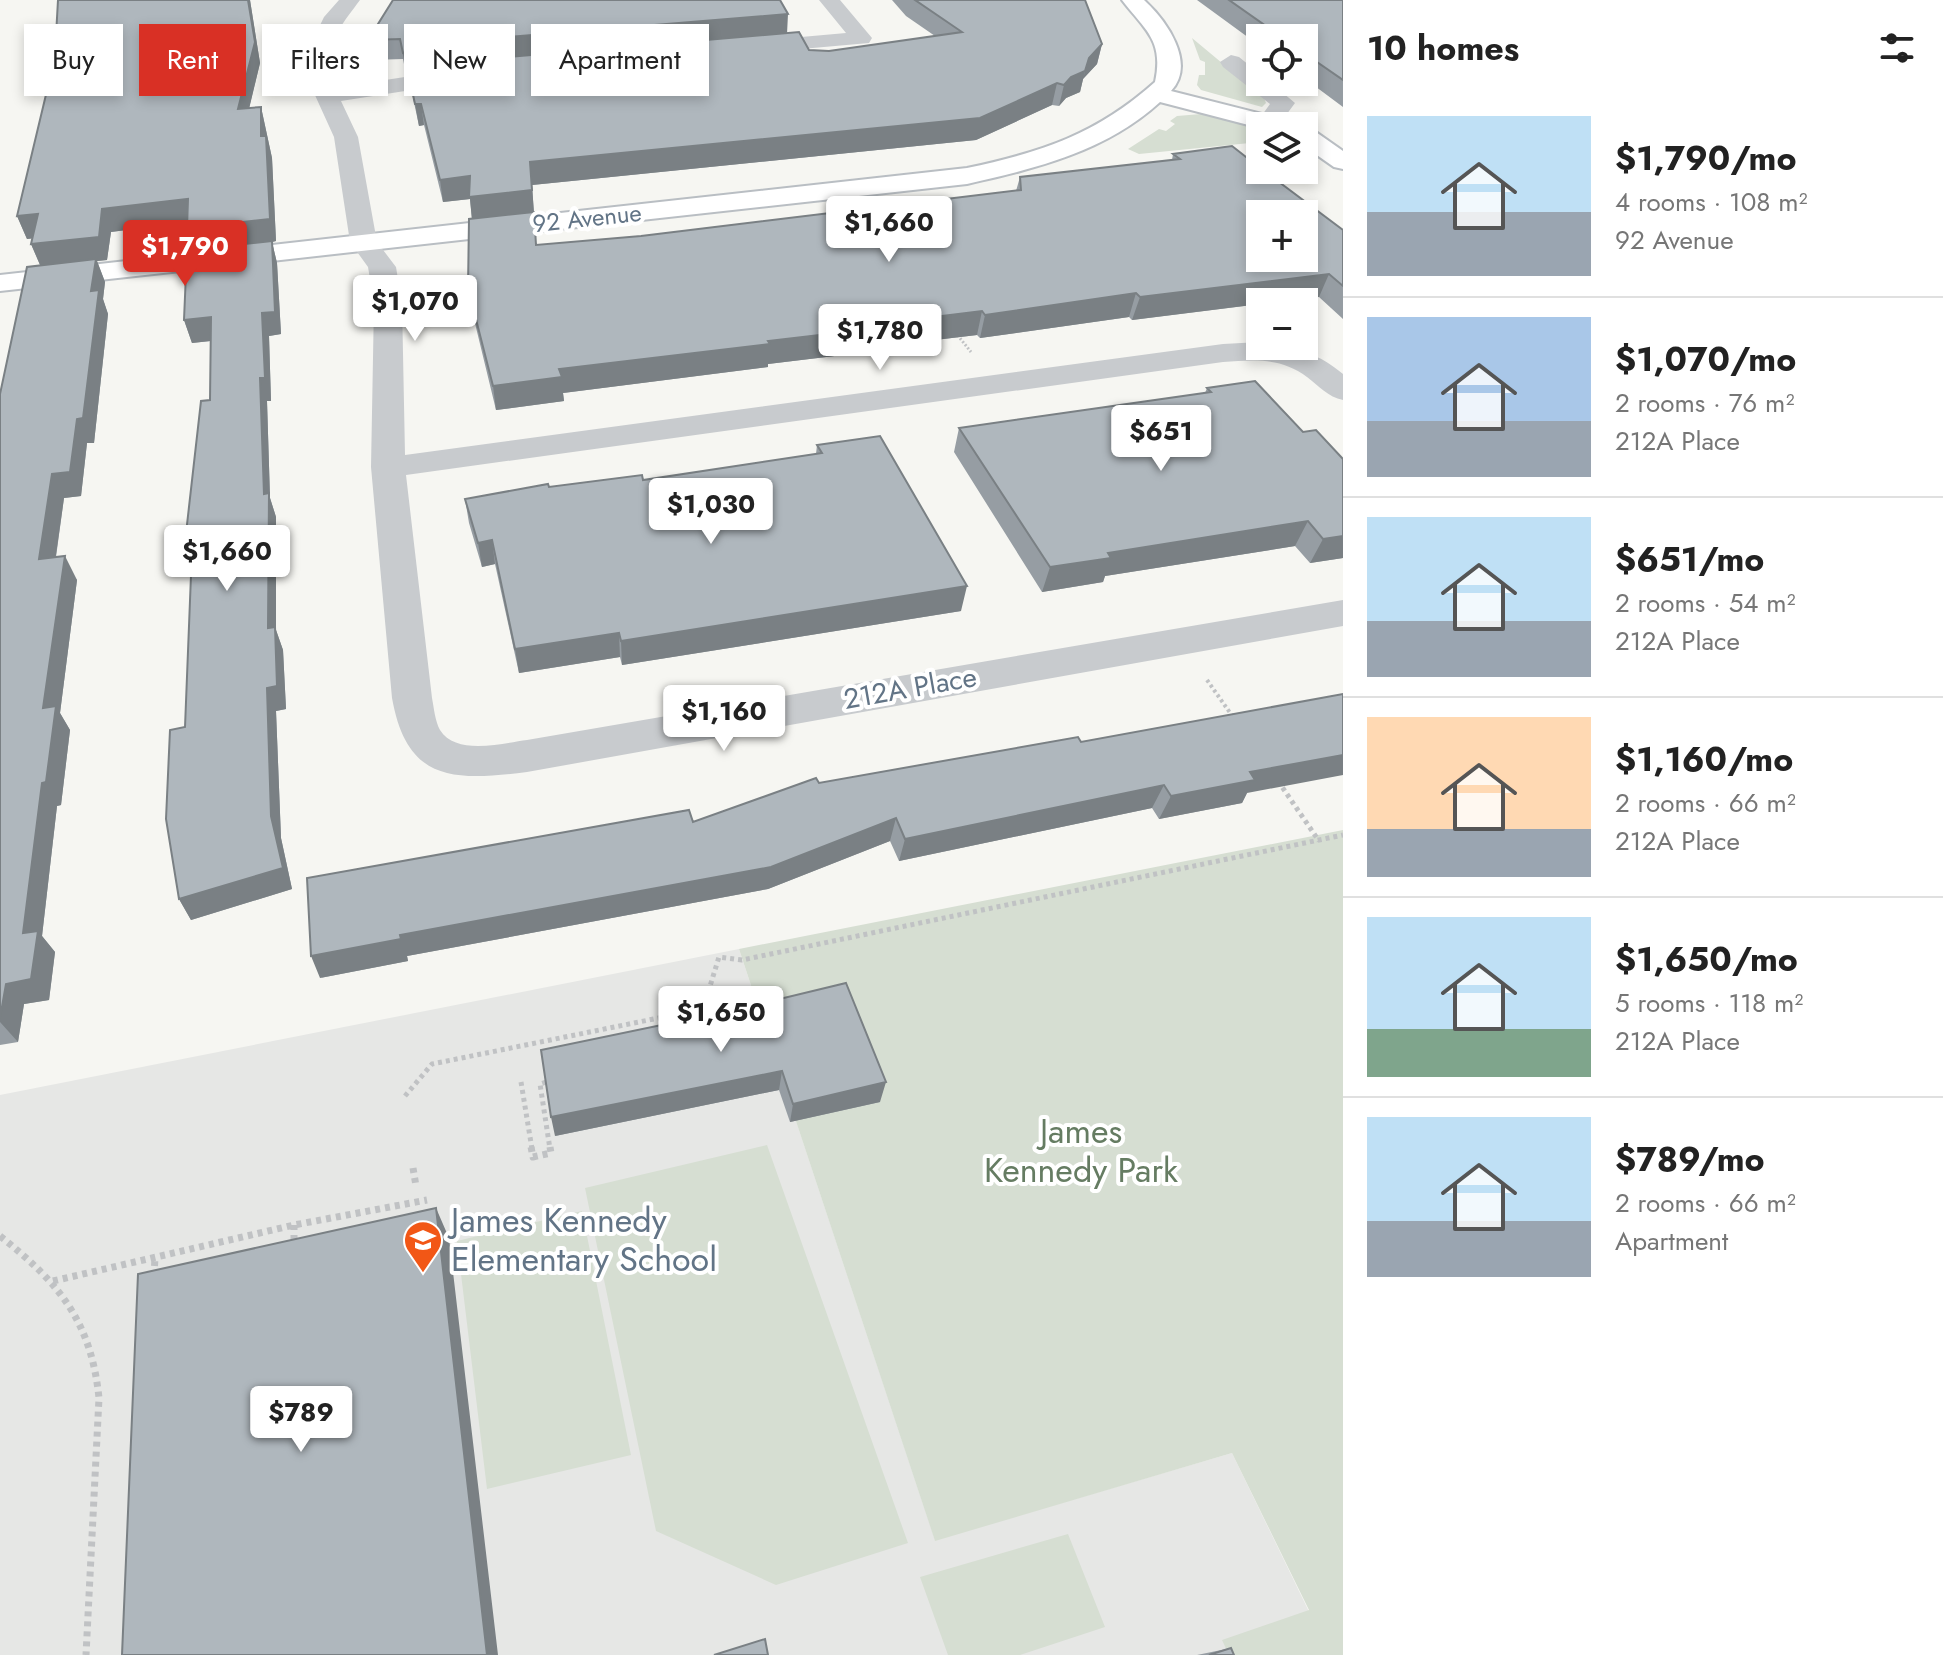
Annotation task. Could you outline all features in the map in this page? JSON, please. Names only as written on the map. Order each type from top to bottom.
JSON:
[{"type":"street","points":[[331,24],[350,0]]},
{"type":"street","points":[[718,50],[861,38],[829,0]]},
{"type":"street","points":[[1132,0],[1153,19],[1169,51],[1166,84],[1155,94]]},
{"type":"street","points":[[1231,62],[1283,103],[1280,112]]},
{"type":"street","points":[[1155,94],[1246,117]]},
{"type":"street","name":"92 Avenue","points":[[0,283],[967,176],[1058,154],[1119,125],[1155,94]]},
{"type":"street","points":[[329,96],[346,137],[364,242]]},
{"type":"street","points":[[1318,145],[1343,162]]},
{"type":"street","name":"212A Place","points":[[364,242],[382,267],[388,303],[388,467],[412,698],[420,732],[439,755],[478,762],[527,756],[1343,613]]},
{"type":"street","points":[[388,467],[1258,351],[1289,353],[1311,363],[1343,391]]},
{"type":"path","points":[[955,332],[995,385]]},
{"type":"path","points":[[1178,640],[1241,728]]},
{"type":"path","points":[[1277,780],[1319,841]]},
{"type":"path","points":[[405,1096],[432,1064],[703,1009],[719,957],[742,960],[1343,835]]},
{"type":"path","points":[[521,1082],[533,1157],[551,1153],[540,1084],[546,1082]]},
{"type":"path","points":[[413,1168],[416,1186]]},
{"type":"path","points":[[53,1281],[294,1225],[427,1200]]},
{"type":"path","points":[[294,1225],[295,1254]]},
{"type":"path","points":[[0,1236],[53,1281],[80,1316],[97,1367],[99,1398],[86,1655]]},
{"type":"path","points":[[154,1288],[155,1257]]},
{"type":"shaded area","name":"James Kennedy Elementary School","points":[[739,949],[935,1540],[1232,1453],[1330,1655],[0,1655],[0,1095]]},
{"type":"green space","points":[[1192,38],[1246,83],[1246,96],[1262,96],[1266,103],[1262,107],[1201,90],[1197,85],[1199,75],[1205,75],[1205,62],[1200,60]]},
{"type":"green space","points":[[1213,113],[1246,123],[1246,143],[1139,154],[1128,149],[1159,129],[1166,131],[1175,124],[1170,121],[1177,116]]},
{"type":"green space","name":"James Kennedy Park","points":[[1343,830],[1343,1655],[1229,1655],[1222,1640],[1309,1610],[1232,1453],[935,1541],[739,949]]},
{"type":"green space","points":[[767,1145],[908,1543],[776,1585],[656,1531],[585,1188]]},
{"type":"green space","points":[[582,1211],[631,1455],[487,1489],[457,1241]]},
{"type":"green space","points":[[1068,1534],[1105,1627],[1020,1655],[948,1655],[920,1577]]},
{"type":"building","points":[[58,0],[248,0],[255,42],[246,77],[246,24],[139,24],[139,96],[241,96],[238,109],[261,107],[261,136],[266,136],[270,219],[187,228],[188,199],[102,209],[99,237],[31,244],[38,214],[17,216],[46,96],[123,96],[123,24],[57,24]]},
{"type":"building","points":[[393,0],[780,0],[788,14],[666,24],[531,24],[531,35],[515,36],[515,24],[404,24],[403,53],[400,39],[388,39],[388,24],[378,24]]},
{"type":"building","points":[[915,0],[1085,0],[1102,44],[1089,58],[1085,71],[1071,77],[1064,85],[1057,83],[980,118],[530,162],[532,190],[469,197],[470,176],[440,180],[421,104],[415,104],[413,96],[515,96],[515,56],[531,55],[531,96],[709,96],[709,40],[799,32],[809,50],[829,51],[962,32]]},
{"type":"building","points":[[1229,0],[1343,0],[1343,80],[1318,63],[1318,24],[1263,24]]},
{"type":"building","points":[[1232,146],[1246,157],[1246,184],[1282,184],[1303,200],[1246,200],[1246,272],[1318,272],[1318,211],[1343,230],[1343,286],[1329,274],[1140,297],[1136,293],[985,315],[982,311],[852,327],[854,331],[768,341],[770,344],[559,369],[562,377],[493,386],[468,288],[469,219],[534,212],[536,245],[641,236],[1021,190],[1020,177],[1180,159],[1173,154]]},
{"type":"building","points":[[272,241],[275,312],[262,313],[265,378],[260,378],[264,494],[269,493],[268,628],[275,627],[277,686],[267,688],[271,816],[283,868],[179,899],[166,819],[170,730],[185,727],[192,550],[184,551],[201,401],[210,400],[211,317],[184,320],[187,250]]},
{"type":"building","points":[[96,259],[91,291],[99,290],[83,418],[77,419],[70,472],[52,474],[39,559],[65,556],[43,708],[56,706],[46,782],[42,783],[23,933],[38,931],[31,979],[6,984],[0,1018],[0,394],[27,267]]},
{"type":"building","points":[[1255,381],[1303,432],[1316,430],[1343,459],[1343,536],[1323,539],[1308,521],[1108,553],[1111,558],[1050,567],[959,428],[1211,392],[1207,388]]},
{"type":"building","points":[[880,436],[967,586],[621,641],[619,633],[515,649],[492,540],[478,543],[465,499],[548,484],[549,487],[642,475],[643,480],[822,453],[817,445]]},
{"type":"building","points":[[1343,694],[1343,755],[1250,772],[1255,780],[1171,796],[1164,785],[905,839],[896,818],[771,867],[400,935],[401,939],[311,956],[307,878],[689,810],[693,822],[816,778],[819,783],[1078,737],[1081,742]]},
{"type":"building","points":[[846,983],[886,1082],[793,1104],[782,1071],[551,1117],[541,1050]]},
{"type":"building","points":[[436,1208],[487,1655],[122,1655],[138,1274]]},
{"type":"building","points":[[765,1639],[768,1655],[714,1655]]},
{"type":"building","points":[[1231,1648],[1234,1655],[1209,1655]]},
{"type":"place","name":"James Kennedy Elementary School","points":[[423,1274]]}]
